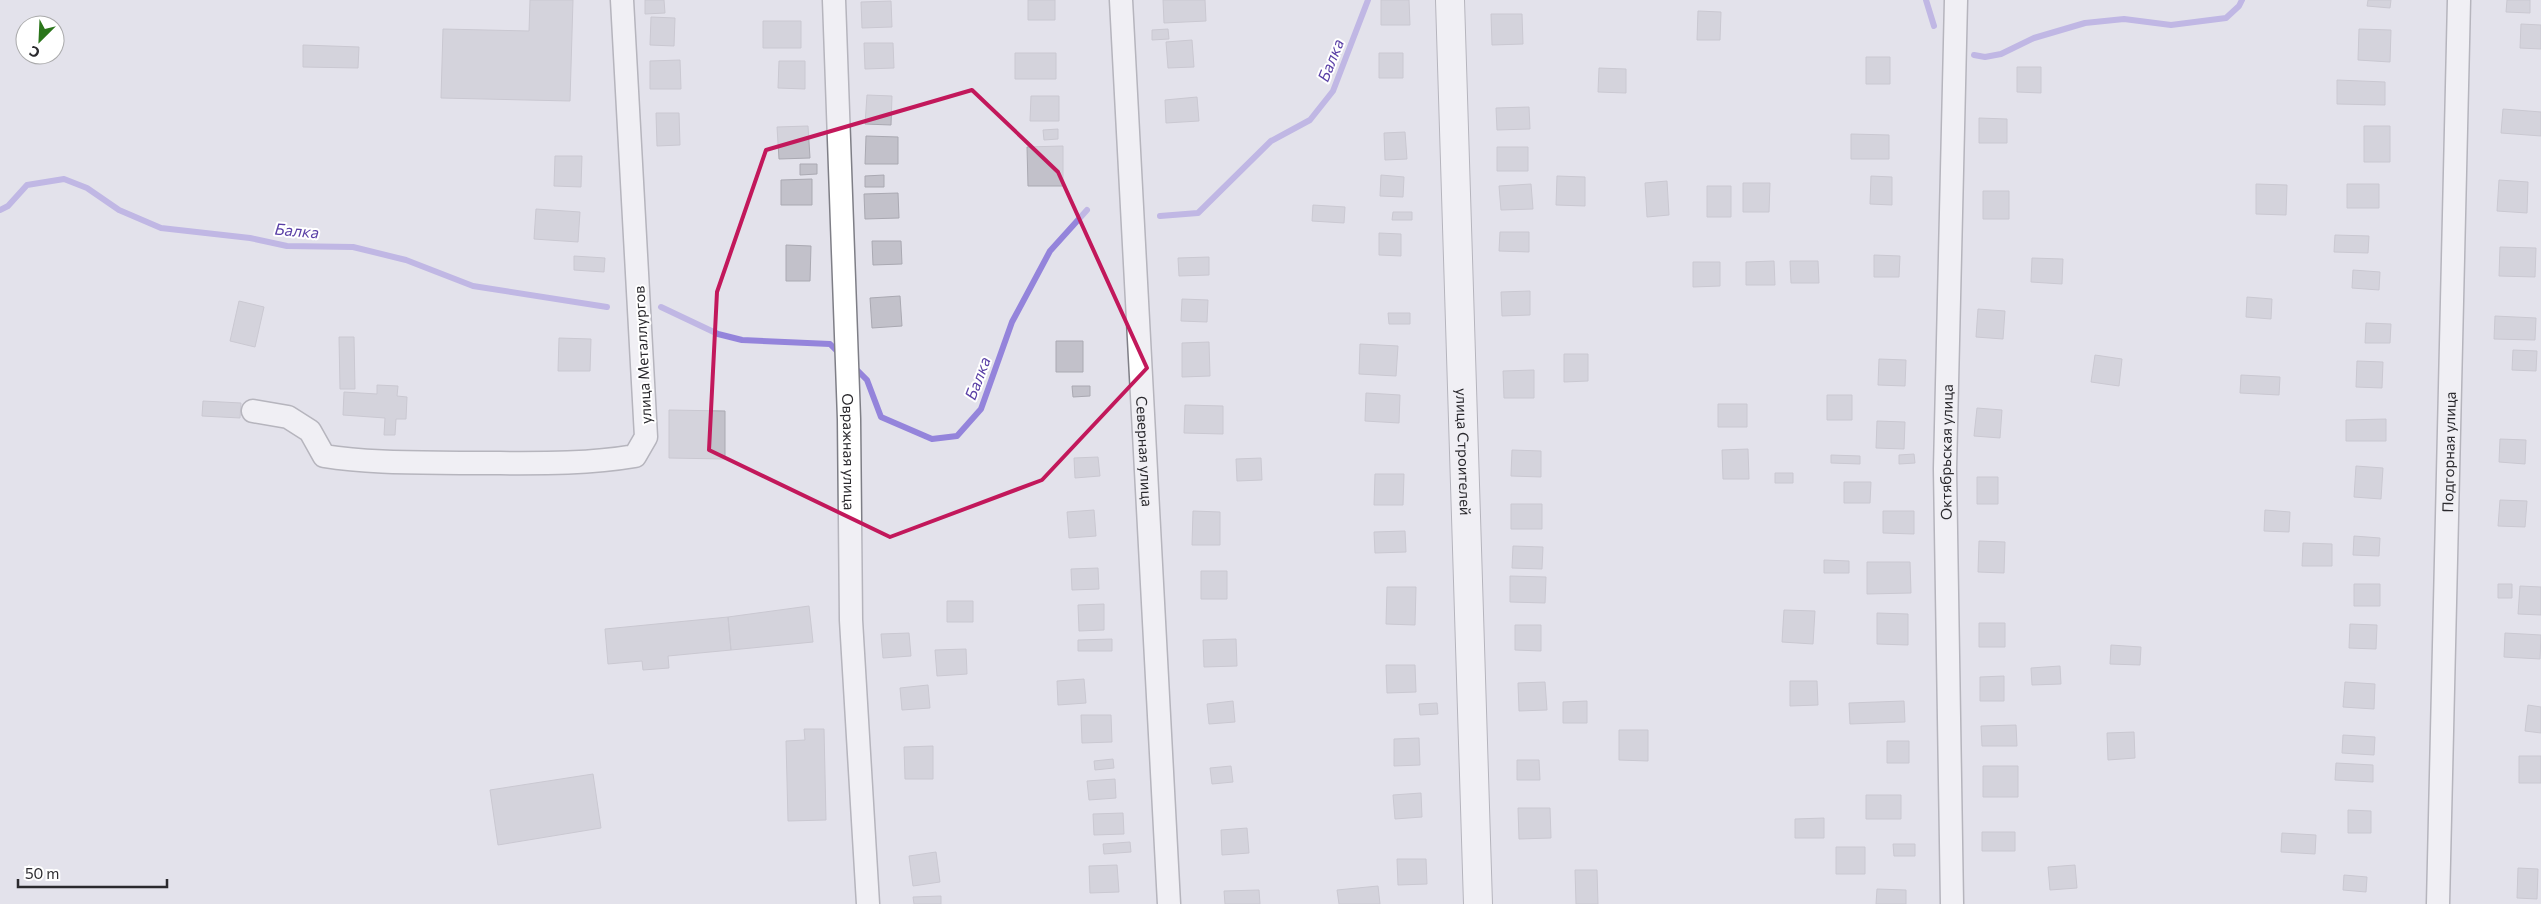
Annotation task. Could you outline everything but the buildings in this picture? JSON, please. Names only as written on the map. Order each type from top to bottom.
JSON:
[{"type":"street","name":"улица Металлургов","points":[[253,411],[288,417],[310,431],[324,456],[355,461],[603,462],[635,456],[646,437],[622,0]]},
{"type":"street","name":"Овражная улица","points":[[834,0],[849,420],[851,620],[868,904]]},
{"type":"street","name":"Северная улица","points":[[1121,0],[1170,904]]},
{"type":"street","name":"улица Строителей","points":[[1450,0],[1478,904]]},
{"type":"street","name":"Октябрьская улица","points":[[1952,904],[1946,469],[1956,0]]},
{"type":"street","name":"Подгорная улица","points":[[2438,904],[2459,0]]},
{"type":"highlighted area","points":[[972,90],[1058,172],[1147,368],[1042,480],[890,537],[709,450],[717,292],[766,150]]},
{"type":"waterway","name":"Балка","points":[[1160,216],[1198,213],[1271,141],[1310,120],[1333,91],[1368,0]]},
{"type":"waterway","name":"Балка","points":[[1926,0],[1934,26]]},
{"type":"waterway","points":[[1974,55],[1985,57],[2001,54],[2034,38],[2085,23],[2124,19],[2171,25],[2226,18],[2239,6],[2242,0]]},
{"type":"waterway","name":"Балка","points":[[0,210],[8,206],[27,185],[64,179],[87,188],[119,210],[161,228],[250,238],[287,246],[353,247],[406,260],[473,286],[607,307]]},
{"type":"waterway","name":"Балка","points":[[854,367],[867,380],[881,417],[932,439],[957,436],[981,409],[1012,322],[1050,251],[1087,210]]},
{"type":"waterway","name":"Балка","points":[[661,307],[718,334],[742,340],[830,344],[841,355]]}]
